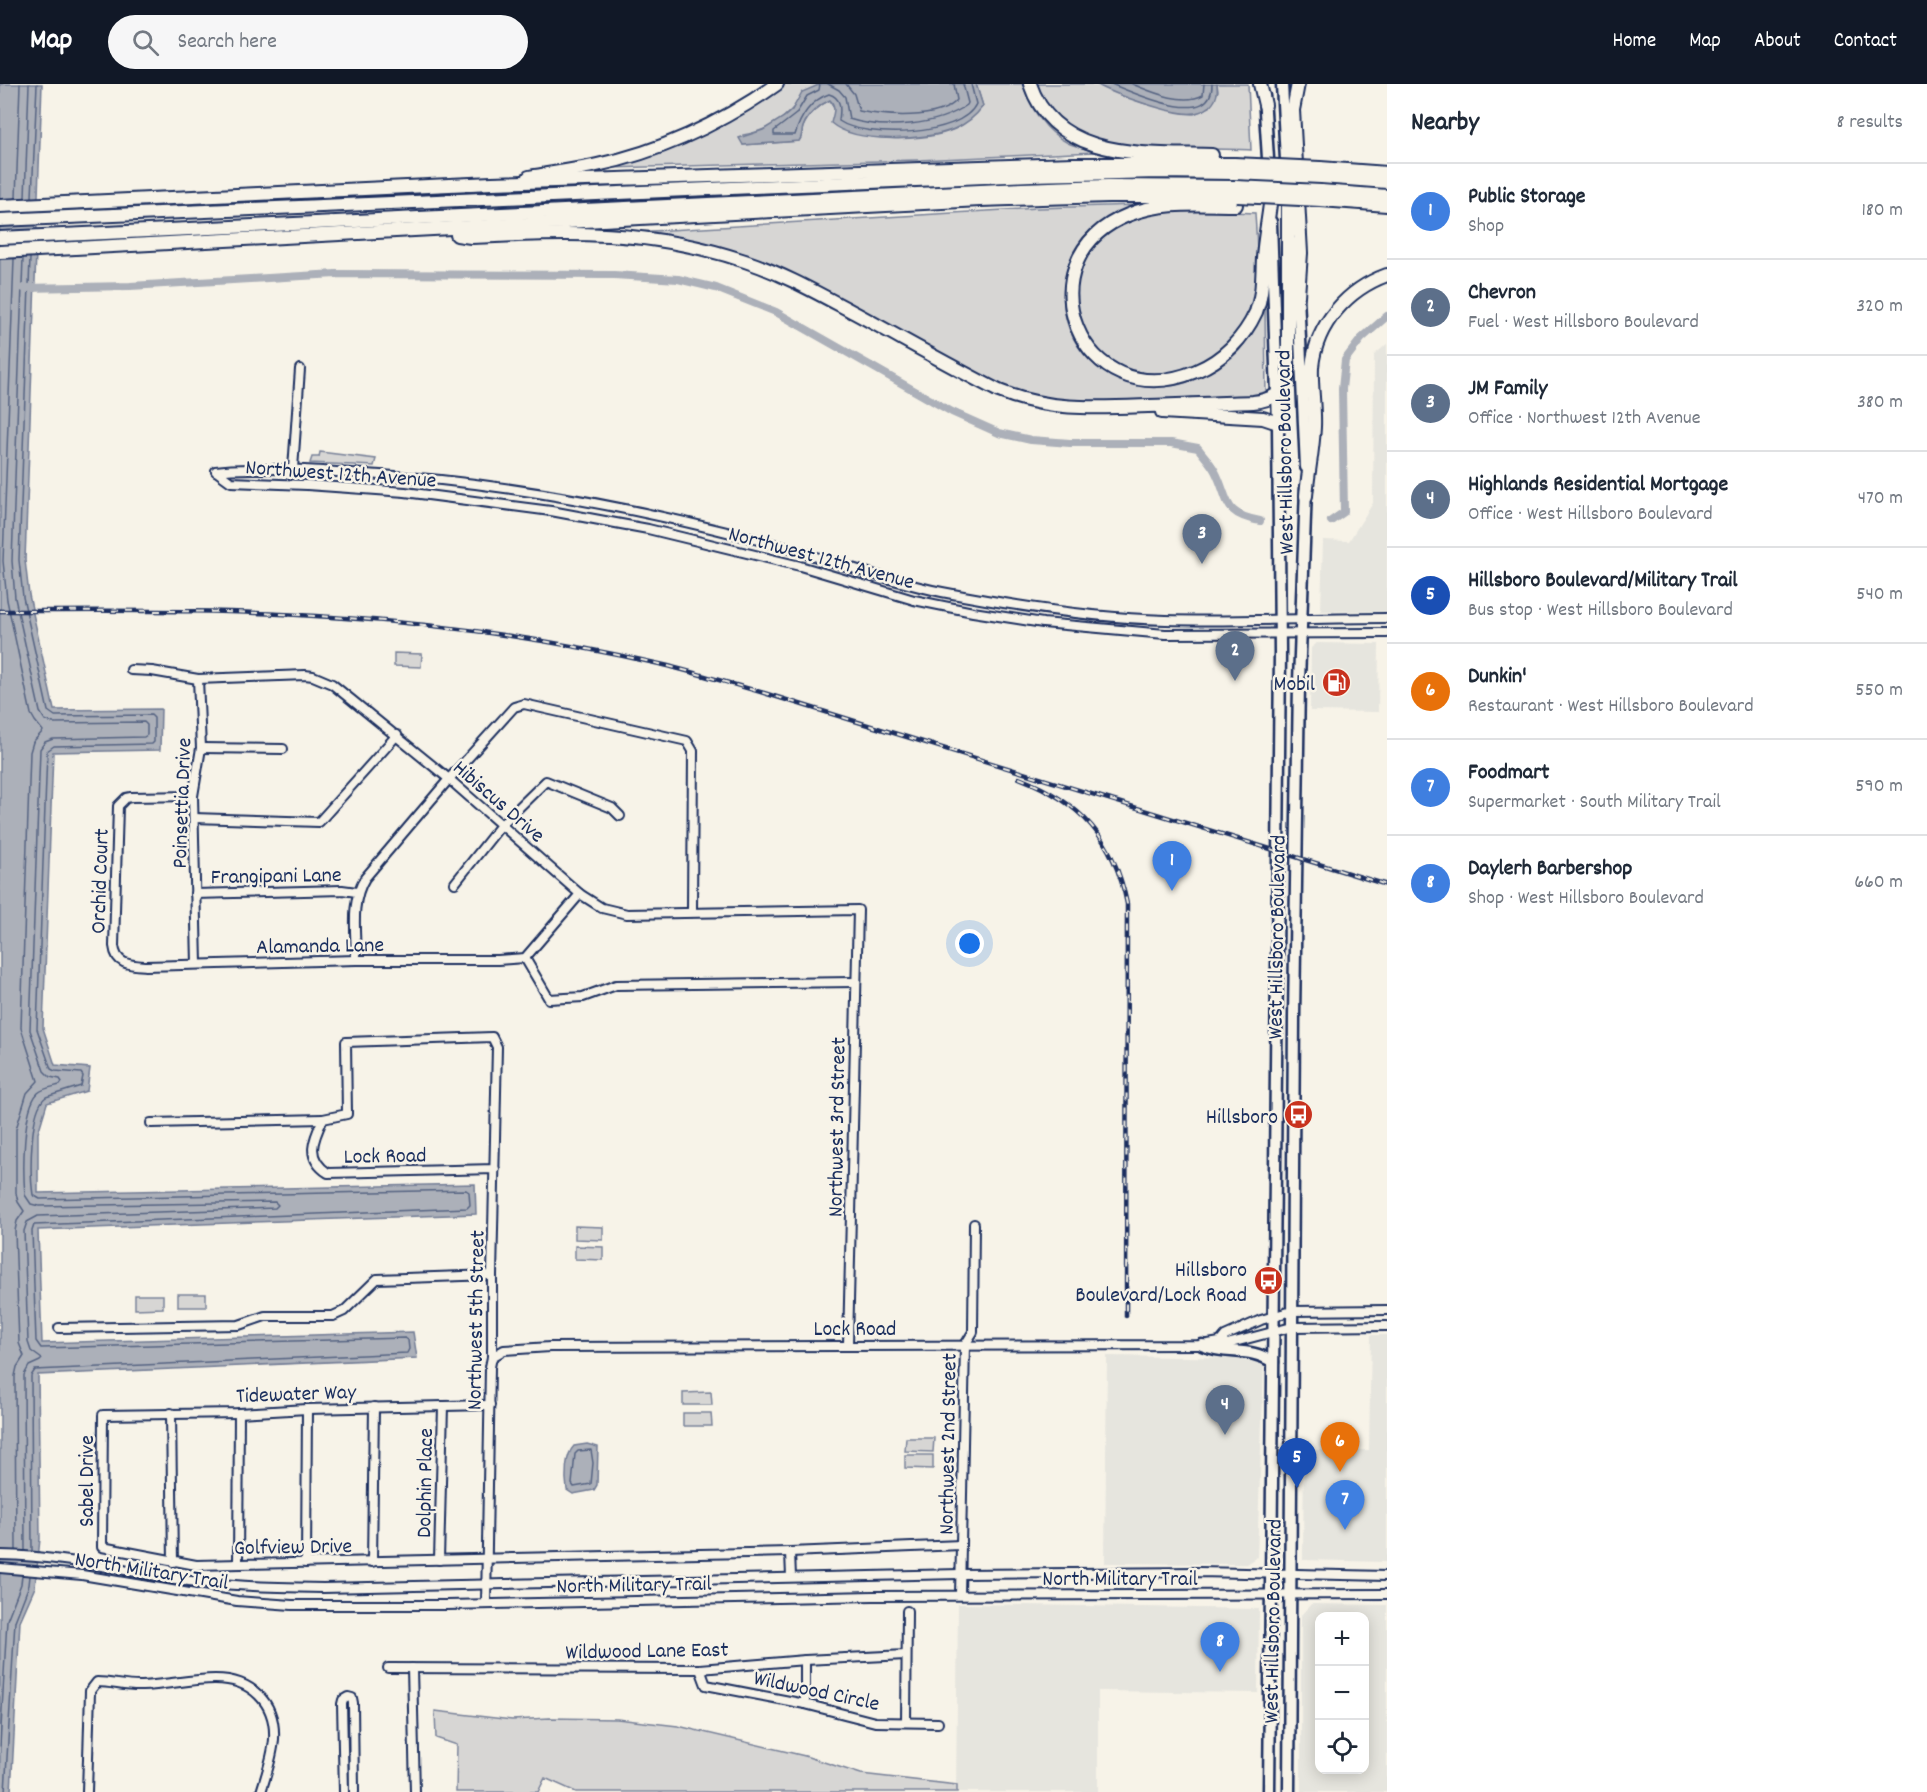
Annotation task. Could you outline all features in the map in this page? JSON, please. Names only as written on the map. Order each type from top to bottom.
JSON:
[{"type":"highway","points":[[492,183],[597,165],[653,150],[713,124],[777,84]]},
{"type":"highway","points":[[1030,84],[1038,103],[1062,130],[1085,142],[1105,148],[1321,172],[1387,173]]},
{"type":"highway","points":[[1262,84],[1265,105]]},
{"type":"highway","points":[[1298,84],[1293,110],[1301,253],[1298,296]]},
{"type":"highway","points":[[0,206],[492,183],[1074,164],[1291,166],[1387,182]]},
{"type":"highway","points":[[0,220],[1063,174],[1234,164]]},
{"type":"highway","points":[[0,238],[1033,189],[1152,186],[1236,196],[1387,196]]},
{"type":"highway","points":[[0,252],[1109,195],[1321,195],[1387,205]]},
{"type":"highway","points":[[1236,196],[1152,208],[1126,216],[1097,234],[1079,259],[1070,295],[1076,327],[1093,354],[1121,374],[1154,380],[1174,378],[1194,372],[1228,350],[1246,330],[1261,297],[1263,257],[1270,204]]},
{"type":"highway","points":[[1095,408],[1263,401],[1278,394],[1286,383],[1289,368],[1291,196]]},
{"type":"highway","points":[[417,230],[471,237],[603,233],[663,240],[715,252],[794,281],[999,391],[1046,405],[1263,418],[1278,423]]},
{"type":"highway","points":[[1306,496],[1314,427],[1312,369],[1319,340],[1330,319],[1346,300],[1366,285],[1387,275]]},
{"type":"main road","name":"West Hillsboro Boulevard","points":[[1282,84],[1298,296],[1306,496],[1294,987],[1289,1792]]},
{"type":"main road","name":"West Hillsboro Boulevard","points":[[1265,105],[1278,394],[1280,620],[1269,1792]]},
{"type":"main road","points":[[1277,954],[1284,958],[1289,966],[1294,987]]},
{"type":"main road","points":[[1276,1121],[1286,1141],[1293,1148]]},
{"type":"main road","points":[[1202,1345],[1221,1351],[1261,1354],[1273,1362]]},
{"type":"street","points":[[293,469],[300,369]]},
{"type":"street","name":"Northwest 12th Avenue","points":[[1387,618],[1280,620],[1134,618],[1044,609],[967,597],[904,583],[795,550],[702,526],[554,496],[387,475],[293,469],[232,468],[216,471],[231,482],[386,490],[551,511],[697,540],[800,566],[914,600],[1043,623],[1165,634],[1387,633]]},
{"type":"street","points":[[551,511],[554,496]]},
{"type":"street","name":"Hibiscus Drive","points":[[131,670],[152,671],[198,679],[313,676],[332,684],[449,779],[580,894],[602,908],[627,914],[858,910]]},
{"type":"street","name":"Poinsettia Drive","points":[[197,964],[193,796],[201,748],[198,679]]},
{"type":"street","points":[[356,960],[357,892],[365,878],[514,707],[524,704],[687,741],[693,751],[692,912]]},
{"type":"street","points":[[194,819],[319,822],[397,735]]},
{"type":"street","points":[[201,748],[283,749]]},
{"type":"street","points":[[455,883],[501,825],[546,781],[612,808],[620,816]]},
{"type":"street","name":"Orchid Court","points":[[117,958],[114,946],[118,806],[126,798],[131,797],[193,796]]},
{"type":"street","name":"Frangipani Lane","points":[[195,894],[342,890],[357,892]]},
{"type":"street","points":[[580,894],[525,958],[549,999],[583,997],[616,985],[856,982]]},
{"type":"street","name":"Northwest 3rd Street","points":[[848,1345],[858,910]]},
{"type":"street","name":"Alamanda Lane","points":[[117,958],[131,965],[525,958]]},
{"type":"street","name":"Lock Road","points":[[492,1037],[346,1042],[346,1114],[323,1119],[313,1139],[313,1156],[318,1166],[328,1173],[495,1169]]},
{"type":"street","name":"Northwest 5th Street","points":[[486,1604],[497,1047],[492,1037]]},
{"type":"street","points":[[151,1123],[323,1119]]},
{"type":"street","name":"Northwest 2nd Street","points":[[960,1595],[965,1345],[973,1332],[974,1224]]},
{"type":"street","points":[[59,1328],[239,1325],[265,1316],[333,1316],[344,1311],[377,1279],[492,1275]]},
{"type":"street","name":"Lock Road","points":[[1220,1342],[1225,1336],[1292,1311],[1387,1310]]},
{"type":"street","name":"Lock Road","points":[[492,1357],[504,1350],[550,1347],[1202,1345],[1220,1342],[1227,1344],[1292,1327],[1387,1326]]},
{"type":"street","name":"Tidewater Way","points":[[103,1415],[490,1405]]},
{"type":"street","name":"Dolphin Place","points":[[439,1560],[443,1406]]},
{"type":"street","points":[[372,1562],[374,1407]]},
{"type":"street","points":[[306,1563],[307,1409]]},
{"type":"street","points":[[171,1413],[173,1562]]},
{"type":"street","points":[[238,1564],[239,1413]]},
{"type":"street","name":"Sabel Drive","points":[[102,1547],[103,1415]]},
{"type":"street","name":"North Military Trail","points":[[486,1558],[790,1552],[961,1545]]},
{"type":"street","name":"Golfview Drive","points":[[102,1547],[196,1565],[486,1558]]},
{"type":"street","points":[[790,1552],[791,1577]]},
{"type":"street","name":"North Military Trail","points":[[0,1555],[119,1568],[168,1578],[240,1587],[322,1588],[960,1574],[1271,1573],[1387,1576]]},
{"type":"street","name":"North Military Trail","points":[[0,1568],[82,1575],[237,1601],[292,1605],[486,1604],[960,1595],[1387,1594]]},
{"type":"street","points":[[906,1722],[907,1611]]},
{"type":"street","name":"Wildwood Lane East","points":[[388,1668],[700,1669],[805,1660],[906,1655]]},
{"type":"street","points":[[804,1704],[805,1660]]},
{"type":"street","points":[[412,1668],[415,1792]]},
{"type":"street","name":"Wildwood Circle","points":[[700,1669],[706,1685],[804,1704],[874,1722],[938,1723]]},
{"type":"street","points":[[87,1792],[90,1691],[97,1682],[139,1686],[216,1679],[241,1683],[257,1691],[272,1713],[274,1738],[261,1792]]},
{"type":"street","points":[[344,1792],[342,1704],[343,1700],[348,1697],[352,1698],[353,1703],[354,1792]]},
{"type":"shaded area","points":[[785,84],[821,84],[807,93],[779,121],[762,130],[743,135],[743,145],[799,141],[808,118],[830,100],[835,111],[832,123],[876,137],[897,139],[932,136],[962,125],[983,106],[976,84],[1023,84],[1029,101],[1046,126],[1068,143],[1095,152],[918,160],[608,168],[771,95]]},
{"type":"shaded area","points":[[1035,84],[1096,84],[1143,103],[1194,114],[1210,107],[1218,91],[1217,84],[1248,84],[1251,150],[1154,148],[1103,141],[1082,135],[1055,116]]},
{"type":"shaded area","points":[[1137,205],[1092,230],[1074,251],[1064,285],[1065,314],[1074,339],[1089,360],[1110,375],[1133,384],[1159,387],[1186,382],[1216,368],[1238,352],[1265,303],[1266,397],[1072,403],[1012,392],[782,271],[635,232],[1038,208]]},
{"type":"shaded area","points":[[1182,210],[1255,213],[1256,282],[1245,323],[1239,334],[1206,363],[1157,377],[1124,371],[1089,343],[1074,302],[1077,275],[1089,247],[1114,226],[1152,213]]},
{"type":"shaded area","points":[[1387,344],[1387,612],[1321,611],[1323,540],[1349,541],[1373,503],[1374,355]]},
{"type":"shaded area","points":[[320,452],[376,459],[374,466],[310,463],[312,457],[319,457]]},
{"type":"shaded area","points":[[1317,643],[1379,644],[1378,712],[1310,711],[1311,648]]},
{"type":"shaded area","points":[[394,653],[422,654],[421,667],[394,666]]},
{"type":"shaded area","points":[[575,1226],[603,1227],[603,1240],[575,1239]]},
{"type":"shaded area","points":[[575,1246],[603,1247],[603,1260],[575,1259]]},
{"type":"shaded area","points":[[178,1294],[206,1294],[206,1307],[178,1307]]},
{"type":"shaded area","points":[[135,1295],[163,1295],[163,1308],[135,1309]]},
{"type":"shaded area","points":[[1371,1335],[1387,1335],[1387,1562],[1303,1560],[1304,1450],[1369,1450]]},
{"type":"shaded area","points":[[1107,1356],[1253,1358],[1264,1366],[1257,1557],[1246,1564],[1105,1563]]},
{"type":"shaded area","points":[[711,1392],[712,1405],[683,1405],[683,1393]]},
{"type":"shaded area","points":[[683,1413],[711,1413],[712,1426],[683,1426]]},
{"type":"shaded area","points":[[906,1438],[934,1438],[933,1452],[905,1451]]},
{"type":"shaded area","points":[[905,1455],[933,1455],[933,1469],[905,1468]]},
{"type":"shaded area","points":[[958,1604],[1259,1609],[1258,1693],[1098,1691],[1098,1792],[956,1792]]},
{"type":"shaded area","points":[[1311,1604],[1387,1605],[1387,1792],[1301,1792],[1301,1615]]},
{"type":"shaded area","points":[[435,1711],[512,1720],[617,1719],[678,1726],[805,1756],[861,1774],[957,1785],[957,1792],[576,1792],[545,1778],[538,1792],[456,1792],[457,1745],[436,1738]]},
{"type":"water","points":[[0,84],[42,84],[25,560],[29,595],[54,710],[161,709],[160,750],[53,752],[43,1028],[55,1065],[90,1068],[87,1091],[47,1103],[38,1133],[38,1193],[475,1184],[476,1214],[38,1230],[42,1343],[413,1332],[417,1358],[38,1375],[40,1539],[35,1587],[20,1621],[11,1792],[0,1792]]},
{"type":"water","points":[[821,84],[976,84],[983,106],[963,125],[954,129],[926,136],[891,138],[873,137],[842,130],[831,123],[834,108],[830,100],[807,118],[799,141],[743,145],[739,138],[763,130],[784,117],[792,110],[802,92]]},
{"type":"water","points":[[1096,84],[1217,84],[1217,95],[1210,107],[1201,112],[1174,112],[1145,104]]},
{"type":"water","points":[[587,1444],[598,1447],[597,1485],[594,1490],[573,1494],[567,1490],[566,1485],[566,1466],[569,1455],[574,1446]]},
{"type":"waterway","points":[[24,288],[130,286],[336,274],[614,275],[678,279],[716,288],[776,312],[952,412],[999,433],[1031,440],[1070,443],[1171,443],[1198,448],[1213,468],[1228,504],[1233,510],[1247,518],[1260,521]]},
{"type":"waterway","points":[[1331,521],[1344,512],[1342,389],[1345,360],[1361,339],[1387,316]]},
{"type":"railway","points":[[0,611],[290,614],[415,624],[499,634],[623,656],[676,668],[764,693],[1387,885]]},
{"type":"railway","points":[[1019,778],[1060,799],[1077,811],[1091,826],[1113,860],[1127,904],[1126,1316]]},
{"type":"place","name":"JM Family","points":[[1202,564]]},
{"type":"place","name":"Chevron","points":[[1235,681]]},
{"type":"place","name":"Mobil","points":[[1336,682]]},
{"type":"place","name":"Public Storage","points":[[1172,891]]},
{"type":"place","name":"Hillsboro","points":[[1299,1115]]},
{"type":"place","name":"Hillsboro Boulevard/Lock Road","points":[[1268,1281]]},
{"type":"place","name":"Highlands Residential Mortgage","points":[[1225,1435]]},
{"type":"place","name":"Dunkin'","points":[[1340,1472]]},
{"type":"place","name":"Hillsboro Boulevard/Military Trail","points":[[1297,1488]]},
{"type":"place","name":"Foodmart","points":[[1345,1530]]},
{"type":"place","name":"Daylerh Barbershop","points":[[1220,1672]]}]
